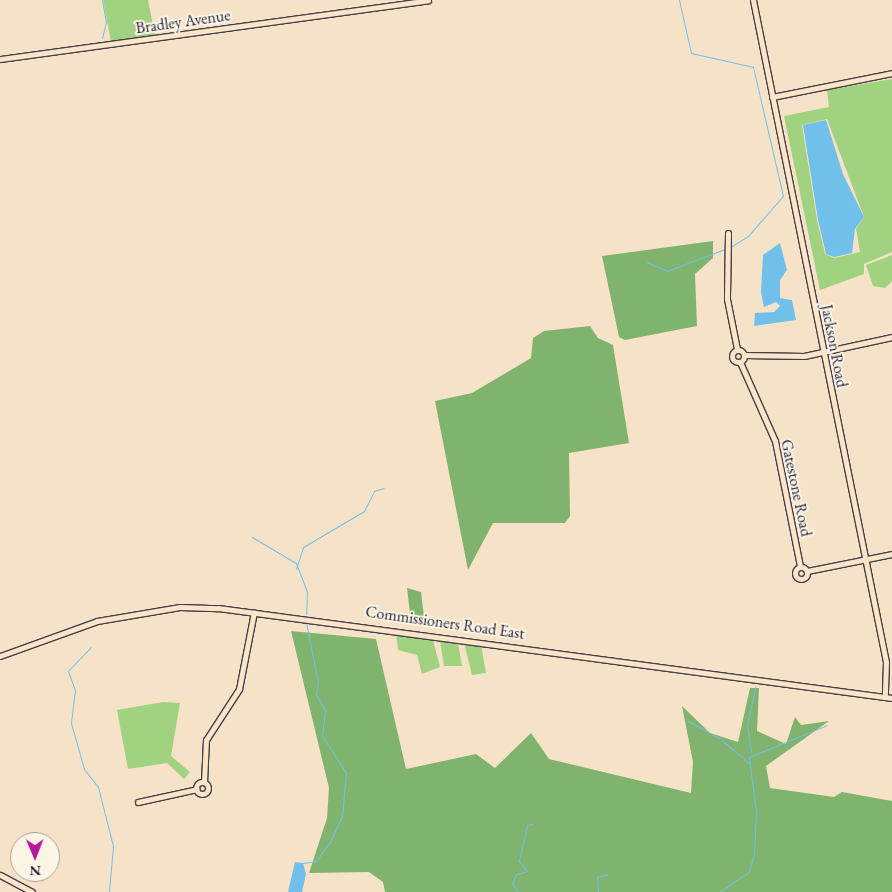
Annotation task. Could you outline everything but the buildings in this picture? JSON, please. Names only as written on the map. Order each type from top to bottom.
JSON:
[{"type":"main road","name":"Bradley Avenue","points":[[0,60],[428,0]]},
{"type":"main road","name":"Jackson Road","points":[[753,0],[886,662],[885,697]]},
{"type":"main road","points":[[772,97],[892,73]]},
{"type":"main road","points":[[728,233],[728,298],[737,349],[744,355],[788,358],[823,353],[892,337]]},
{"type":"main road","name":"Gatestone Road","points":[[737,349],[732,357],[740,362],[775,441],[800,566],[795,570],[796,577],[805,578],[807,571]]},
{"type":"main road","points":[[740,362],[744,355]]},
{"type":"main road","points":[[800,566],[807,571],[892,554]]},
{"type":"main road","name":"Commissioners Road East","points":[[0,656],[97,621],[180,607],[254,612],[892,698]]},
{"type":"main road","points":[[138,802],[197,789],[207,791],[204,782],[206,740],[240,686],[254,612]]},
{"type":"main road","points":[[197,789],[204,782]]},
{"type":"main road","points":[[0,875],[32,892]]},
{"type":"green space","points":[[103,0],[148,0],[155,36],[111,42]]},
{"type":"green space","points":[[892,79],[892,252],[864,264],[864,274],[820,290],[784,116],[829,107],[827,90]],"holes":[[[827,119],[864,217],[856,229],[860,252],[834,258],[825,254],[817,220],[802,125]]]},
{"type":"green space","points":[[713,241],[713,258],[695,274],[697,326],[625,340],[619,337],[602,256]]},
{"type":"green space","points":[[892,255],[892,281],[885,288],[873,286],[866,265]]},
{"type":"green space","points":[[590,326],[598,338],[613,345],[629,443],[569,453],[570,516],[565,523],[493,523],[468,570],[435,401],[472,393],[531,358],[533,338],[544,331]]},
{"type":"green space","points":[[407,588],[421,592],[425,625],[411,622]]},
{"type":"green space","points":[[291,631],[376,639],[406,769],[476,754],[495,768],[531,733],[549,759],[691,793],[693,762],[682,706],[710,733],[738,742],[750,688],[759,688],[757,731],[786,744],[795,717],[801,725],[829,721],[766,766],[770,788],[834,797],[842,792],[892,801],[892,892],[385,892],[383,882],[369,872],[309,873],[327,818],[329,788]]},
{"type":"green space","points":[[396,633],[433,640],[440,667],[422,674],[417,655],[398,650]]},
{"type":"green space","points":[[440,641],[458,643],[462,666],[444,666]]},
{"type":"green space","points":[[464,643],[481,645],[486,673],[472,675]]},
{"type":"green space","points":[[163,702],[180,703],[171,756],[190,772],[184,779],[167,763],[128,769],[117,710]]},
{"type":"water","points":[[826,120],[843,174],[864,217],[855,229],[852,253],[834,257],[826,254],[818,220],[803,125]]},
{"type":"water","points":[[780,243],[787,270],[780,280],[780,298],[792,300],[796,320],[754,326],[755,313],[774,312],[780,306],[776,302],[764,307],[761,292],[763,255]]},
{"type":"water","points":[[295,862],[303,863],[306,874],[302,892],[288,892]]},
{"type":"waterway","points":[[102,0],[106,22],[102,38]]},
{"type":"waterway","points":[[679,0],[691,53],[753,67],[783,196],[748,236],[729,248]]},
{"type":"waterway","points":[[647,262],[667,271],[725,249]]},
{"type":"waterway","points":[[296,569],[303,547],[364,511],[374,491],[384,488]]},
{"type":"waterway","points":[[252,537],[296,563],[307,591],[306,614]]},
{"type":"waterway","points":[[303,863],[316,861],[330,842],[342,816],[346,773],[322,735],[325,710],[316,694],[318,682],[306,622]]},
{"type":"waterway","points":[[91,647],[68,671],[75,690],[71,723],[84,769],[98,787],[113,846],[109,892]]},
{"type":"waterway","points":[[751,752],[747,725],[755,687]]},
{"type":"waterway","points":[[688,721],[722,740],[748,763]]},
{"type":"waterway","points":[[719,892],[749,872],[754,853],[756,812],[749,757],[827,725]]},
{"type":"waterway","points":[[519,892],[512,884],[516,874],[527,871],[519,861],[527,825],[533,824]]},
{"type":"waterway","points":[[598,892],[597,877],[608,874]]}]
